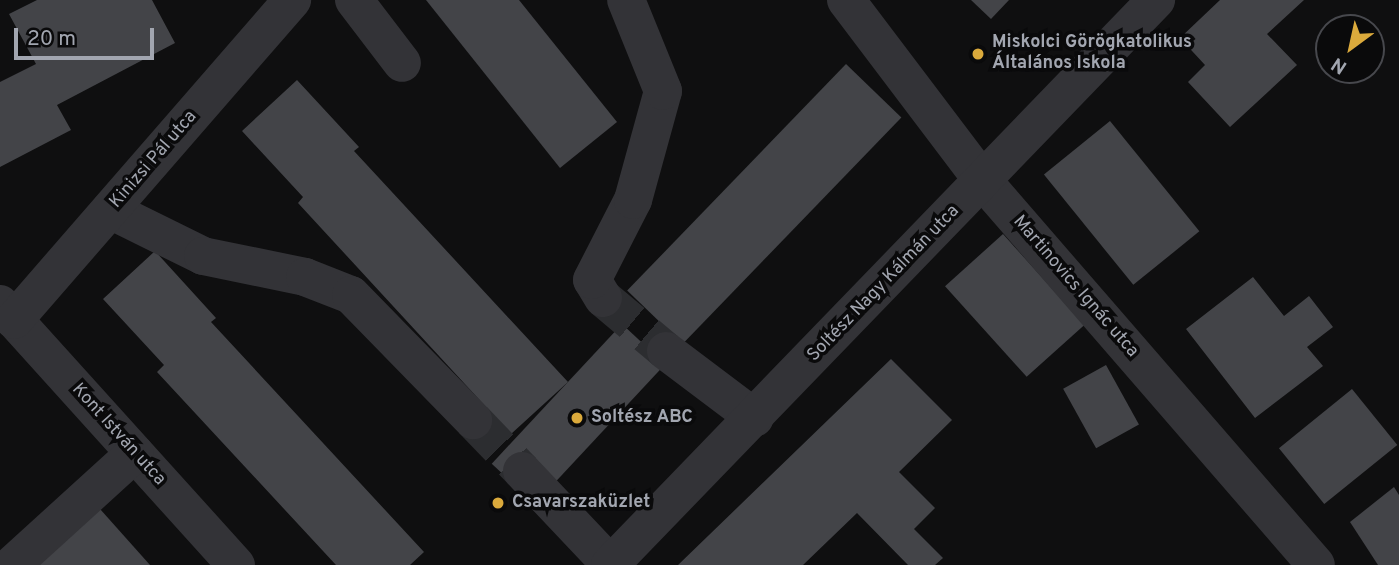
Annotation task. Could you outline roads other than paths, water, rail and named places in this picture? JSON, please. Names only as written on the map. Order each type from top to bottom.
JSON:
[{"type":"street","name":"Kinizsi Pál utca","points":[[7,312],[110,211],[292,0]]},
{"type":"street","points":[[354,0],[402,63]]},
{"type":"street","points":[[603,298],[592,280],[633,200],[663,91],[626,0]]},
{"type":"street","name":"Martinovics Ignác utca","points":[[846,0],[984,181],[1316,565]]},
{"type":"street","name":"Soltész Nagy Kálmán utca","points":[[610,565],[755,418],[1156,0]]},
{"type":"street","points":[[110,211],[203,256],[305,277],[351,295],[473,420]]},
{"type":"street","name":"Kont István utca","points":[[7,312],[236,565]]},
{"type":"street","points":[[666,351],[755,418]]},
{"type":"street","points":[[12,565],[135,453]]},
{"type":"street","points":[[522,471],[610,565]]},
{"type":"tunnel","points":[[603,298],[666,351]]},
{"type":"tunnel","points":[[473,420],[522,471]]},
{"type":"place","name":"Miskolci Görögkatolikus Általános Iskola","points":[[978,54]]},
{"type":"place","name":"Soltész ABC","points":[[577,418]]},
{"type":"place","name":"Csavarszaküzlet","points":[[498,503]]}]
